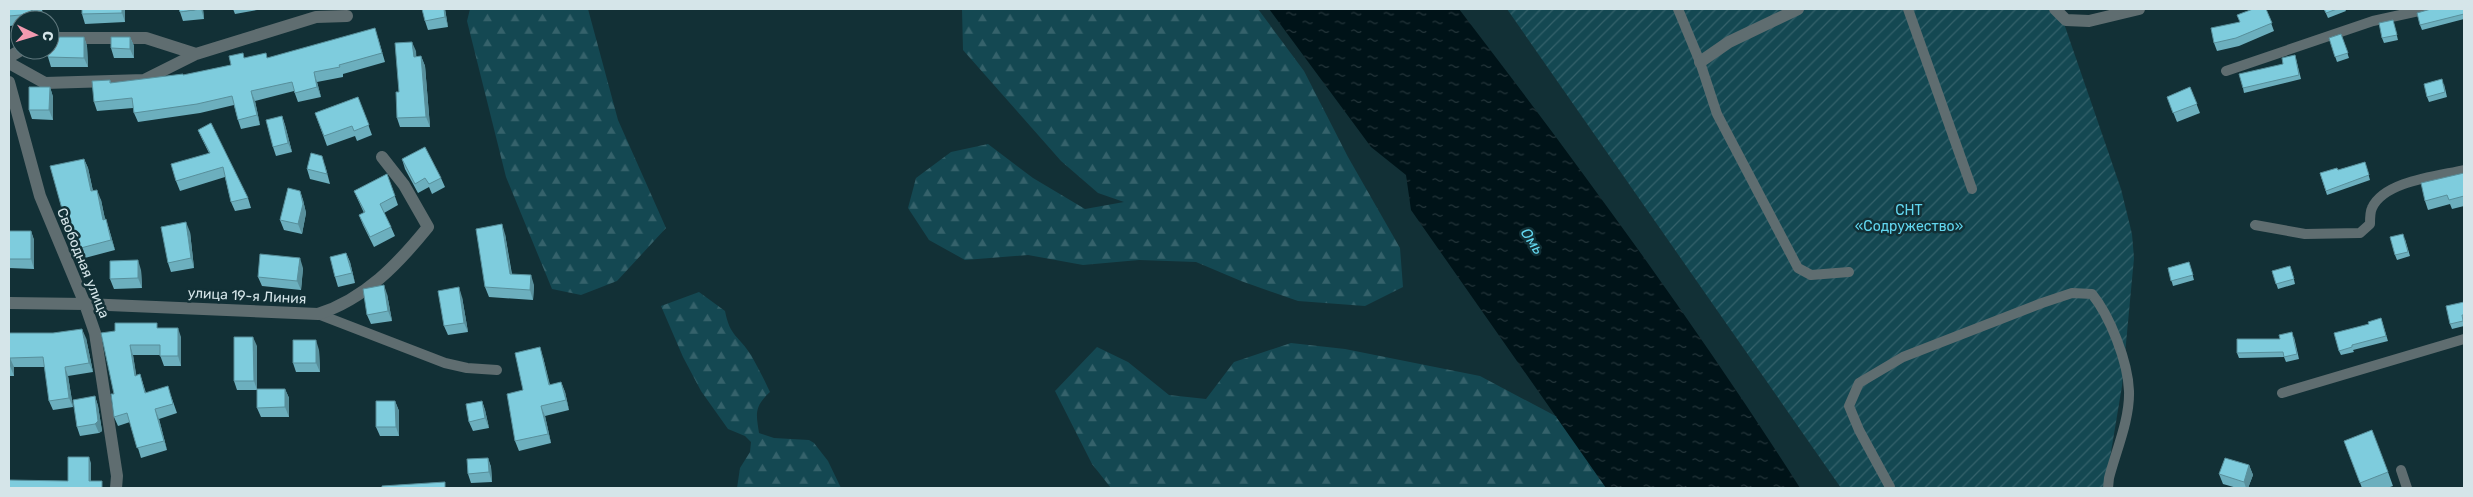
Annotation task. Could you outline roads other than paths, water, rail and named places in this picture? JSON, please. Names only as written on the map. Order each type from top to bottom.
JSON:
[{"type":"street","points":[[1700,62],[1729,42],[1798,9]]},
{"type":"street","points":[[2054,9],[2066,20],[2089,21],[2139,9]]},
{"type":"street","points":[[9,64],[45,82],[144,80],[196,54],[315,13],[347,16]]},
{"type":"street","points":[[60,38],[146,38],[196,54]]},
{"type":"street","name":"Свободная улица","points":[[9,82],[40,196],[85,304],[95,333],[117,476],[116,488]]},
{"type":"street","name":"улица 19-я Линия","points":[[9,303],[85,304],[318,314],[338,308],[372,286],[402,260],[428,227],[404,185],[382,157]]},
{"type":"lane","points":[[1678,9],[1700,62],[1717,114],[1798,268],[1811,275],[1849,272]]},
{"type":"lane","points":[[1908,9],[1972,189]]},
{"type":"lane","points":[[2226,71],[2373,21],[2428,9]]},
{"type":"lane","points":[[2254,225],[2305,234],[2360,233],[2370,224],[2371,209],[2381,195],[2393,187],[2464,170]]},
{"type":"lane","points":[[1890,488],[1859,430],[1849,406],[1859,383],[1903,357],[2072,293],[2092,294],[2104,309],[2124,364],[2129,390],[2127,409],[2108,488]]},
{"type":"lane","points":[[318,314],[445,363],[467,368],[497,370]]},
{"type":"lane","points":[[2282,392],[2464,339]]},
{"type":"lane","points":[[2401,470],[2407,488]]},
{"type":"water","name":"Омь","points":[[1269,9],[1459,9],[1635,245],[1719,365],[1800,488],[1606,488],[1411,210],[1406,175],[1371,147]]},
{"type":"park label","name":"СНТ «Содружество»","points":[[1909,218]]}]
